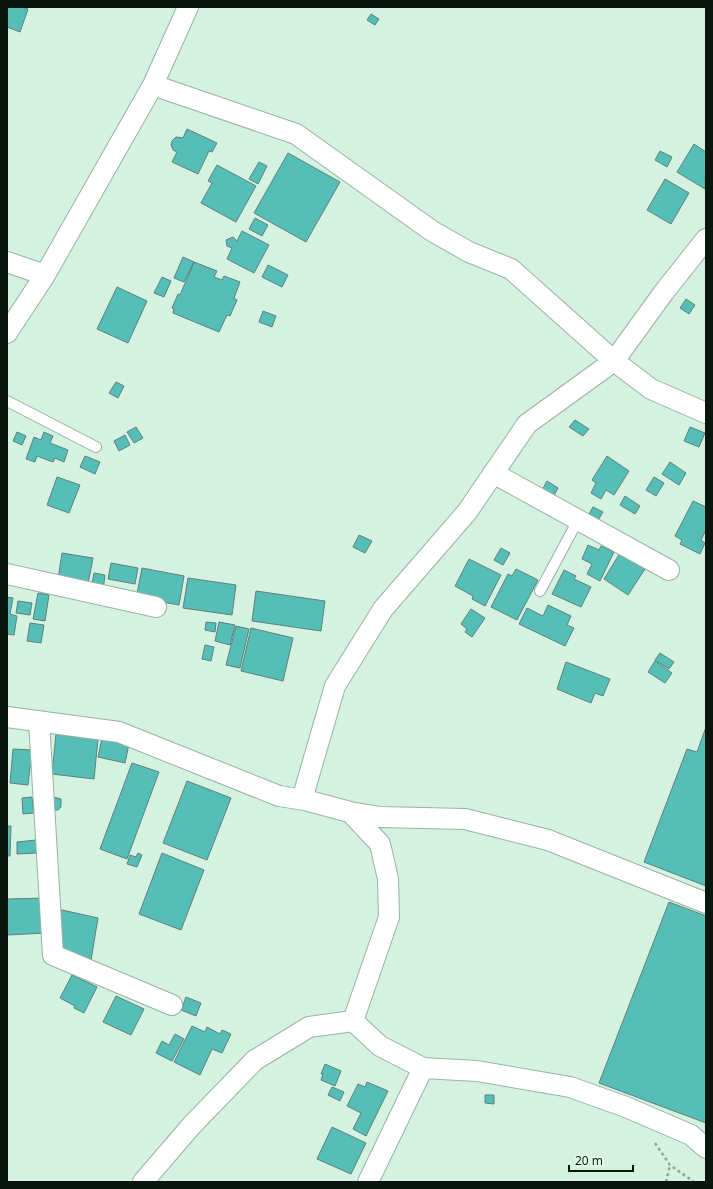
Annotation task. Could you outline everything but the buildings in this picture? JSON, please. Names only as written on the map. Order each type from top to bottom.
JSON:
[{"type":"street","points":[[7,333],[45,275],[154,85],[188,7]]},
{"type":"street","points":[[154,85],[296,134],[432,231],[469,252],[511,269],[614,361],[651,389],[706,413]]},
{"type":"street","points":[[305,800],[305,789],[335,686],[383,609],[467,512],[527,424],[614,361],[703,249]]},
{"type":"street","points":[[7,262],[45,275]]},
{"type":"street","points":[[494,473],[669,570]]},
{"type":"street","points":[[7,574],[156,607]]},
{"type":"street","points":[[7,717],[119,732],[279,796],[305,800],[350,812],[380,817],[465,819],[548,840],[706,903]]},
{"type":"street","points":[[39,721],[53,956],[172,1006]]},
{"type":"street","points":[[350,812],[380,844],[388,879],[389,917],[353,1021]]},
{"type":"street","points":[[353,1021],[380,1046],[423,1068],[477,1071],[570,1087],[626,1107],[685,1133],[706,1148]]},
{"type":"street","points":[[143,1182],[192,1125],[255,1060],[309,1027],[353,1021]]},
{"type":"street","points":[[368,1182],[423,1068]]},
{"type":"lane","points":[[7,401],[96,447]]},
{"type":"lane","points":[[540,591],[578,520]]},
{"type":"path","points":[[653,1140],[670,1165],[694,1182]]},
{"type":"path","points":[[666,1182],[670,1165]]}]
